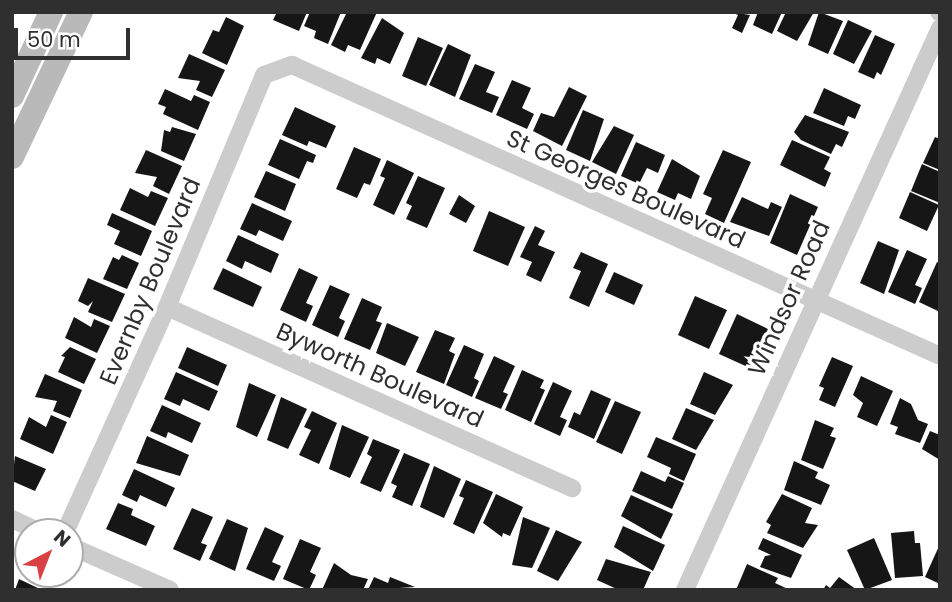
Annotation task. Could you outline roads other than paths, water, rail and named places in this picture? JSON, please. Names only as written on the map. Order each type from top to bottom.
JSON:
[{"type":"main road","points":[[12,96],[51,12]]},
{"type":"main road","points":[[12,157],[80,12]]},
{"type":"street","name":"Windsor Road","points":[[685,590],[940,28]]},
{"type":"street","name":"St Georges Boulevard","points":[[292,65],[940,356]]},
{"type":"street","name":"Evernby Boulevard","points":[[71,518],[167,307],[264,75],[292,65]]},
{"type":"street","name":"Byworth Boulevard","points":[[167,307],[572,488]]},
{"type":"street","points":[[84,552],[170,590]]}]
